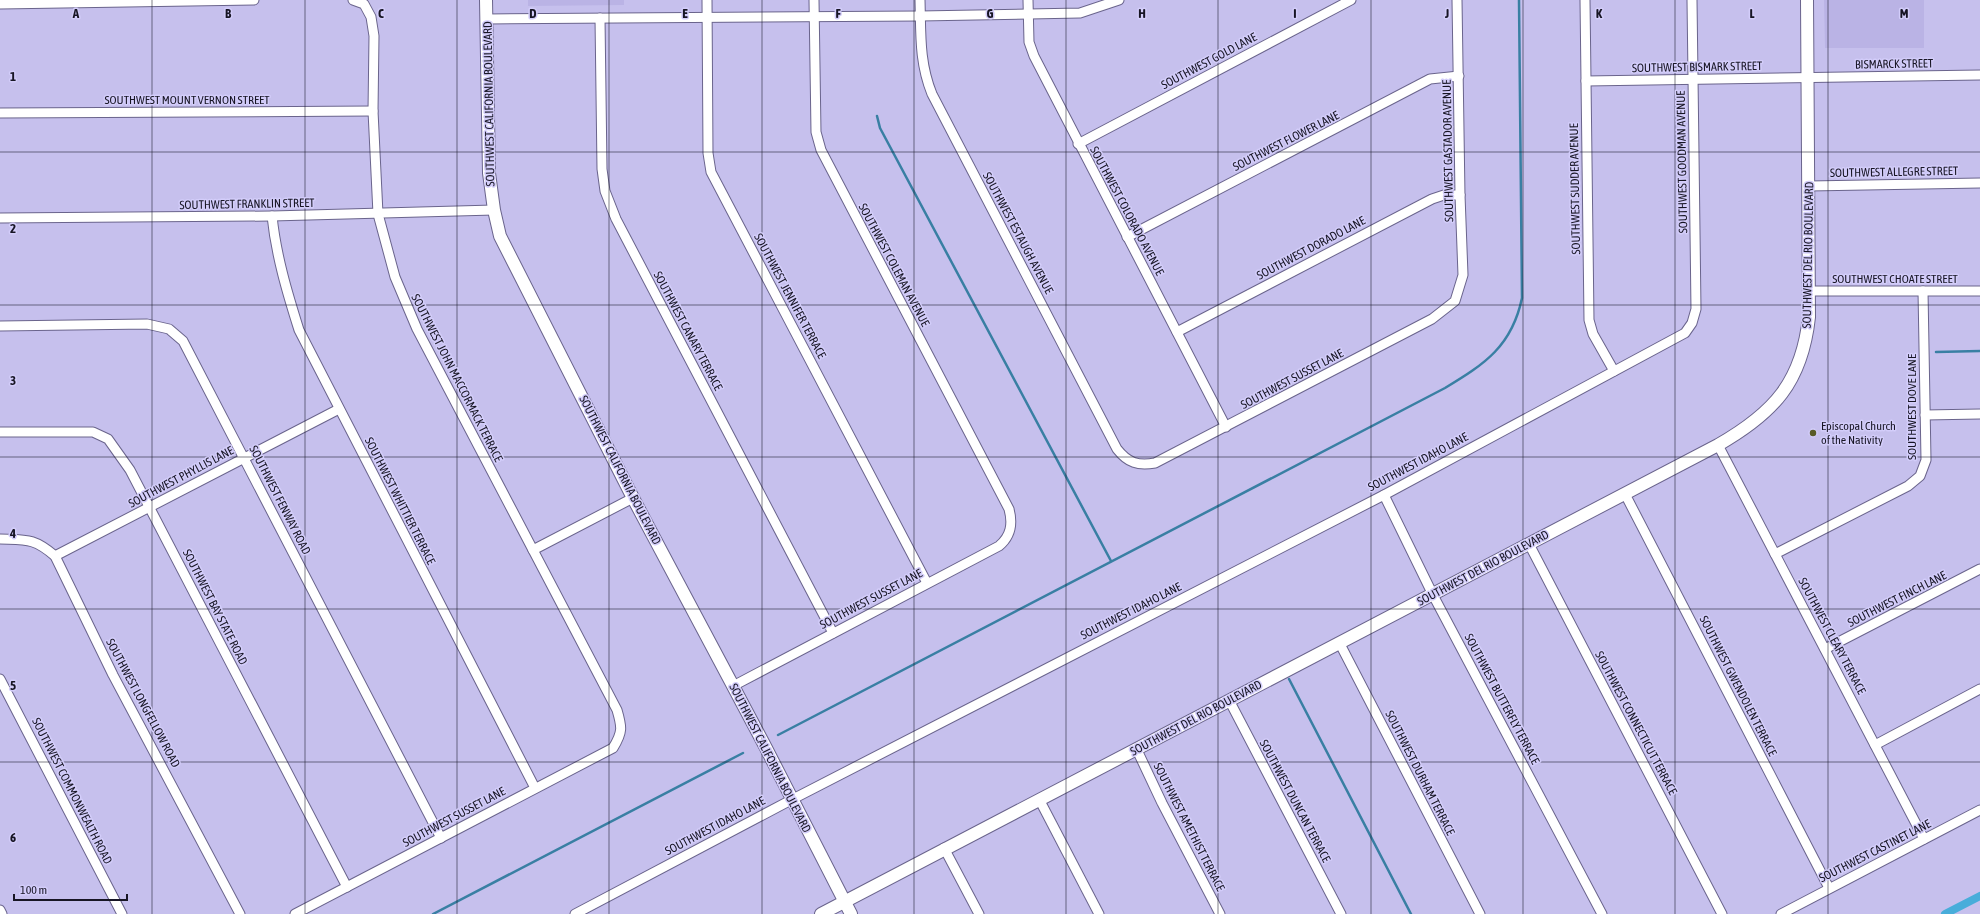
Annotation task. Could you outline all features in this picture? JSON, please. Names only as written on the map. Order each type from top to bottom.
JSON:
[{"type":"street","points":[[0,4],[254,0]]},
{"type":"street","name":"SOUTHWEST JOHN MACCORMACK TERRACE","points":[[354,0],[364,4],[371,18],[374,36],[373,111],[378,214],[389,259],[404,301],[617,710],[621,725],[620,736]]},
{"type":"street","name":"SOUTHWEST CALIFORNIA BOULEVARD","points":[[486,0],[489,173],[494,210],[500,236],[633,498],[733,686],[851,914]]},
{"type":"street","name":"SOUTHWEST JENNIFER TERRACE","points":[[707,0],[708,153],[711,172],[927,583]]},
{"type":"street","name":"SOUTHWEST COLEMAN AVENUE","points":[[814,0],[816,132],[821,150],[1009,509],[1011,526]]},
{"type":"street","name":"SOUTHWEST ESTAUGH AVENUE","points":[[920,0],[922,62],[925,76],[934,100],[1117,449],[1124,458],[1134,464]]},
{"type":"street","name":"SOUTHWEST COLORADO AVENUE","points":[[1028,0],[1029,42],[1032,52],[1078,144],[1226,427]]},
{"type":"street","points":[[487,19],[920,16],[1080,13],[1119,0]]},
{"type":"street","name":"SOUTHWEST GOLD LANE","points":[[1078,144],[1351,0]]},
{"type":"street","name":"SOUTHWEST GASTADOR AVENUE","points":[[1455,301],[1463,275],[1460,195],[1457,0]]},
{"type":"street","name":"SOUTHWEST SUDDER AVENUE","points":[[1585,0],[1589,320],[1593,334],[1614,371]]},
{"type":"street","name":"SOUTHWEST GOODMAN AVENUE","points":[[1692,0],[1696,309],[1692,323]]},
{"type":"street","name":"SOUTHWEST DEL RIO BOULEVARD","points":[[821,914],[944,848],[1137,750],[1229,700],[1340,644],[1718,445],[1746,429],[1765,413],[1781,394],[1793,376],[1807,334],[1810,291],[1806,0]]},
{"type":"street","name":"SOUTHWEST CANARY TERRACE","points":[[600,18],[602,169],[605,191],[616,219],[833,633]]},
{"type":"street","name":"BISMARCK STREET","points":[[1808,78],[1980,75]]},
{"type":"street","name":"SOUTHWEST FLOWER LANE","points":[[1127,237],[1430,79],[1459,76]]},
{"type":"street","name":"SOUTHWEST BISMARK STREET","points":[[1586,81],[1808,78]]},
{"type":"street","name":"SOUTHWEST MOUNT VERNON STREET","points":[[0,113],[373,111]]},
{"type":"street","name":"SOUTHWEST ALLEGRE STREET","points":[[1809,186],[1980,183]]},
{"type":"street","name":"SOUTHWEST DORADO LANE","points":[[1177,332],[1432,199],[1444,195],[1460,195]]},
{"type":"street","name":"SOUTHWEST FRANKLIN STREET","points":[[0,218],[272,216],[494,210]]},
{"type":"street","name":"SOUTHWEST WHITTIER TERRACE","points":[[272,216],[278,257],[286,290],[299,330],[338,409],[535,788]]},
{"type":"street","name":"SOUTHWEST CHOATE STREET","points":[[1810,291],[1980,291]]},
{"type":"street","name":"SOUTHWEST DOVE LANE","points":[[1775,554],[1908,486],[1916,480],[1923,471],[1926,460],[1923,292]]},
{"type":"street","name":"SOUTHWEST SUSSET LANE","points":[[1134,464],[1142,465],[1156,463],[1432,319],[1455,301]]},
{"type":"street","name":"SOUTHWEST IDAHO LANE","points":[[575,914],[791,800],[1384,495],[1678,338],[1685,333],[1692,323]]},
{"type":"street","name":"SOUTHWEST FENWAY ROAD","points":[[0,326],[147,324],[169,329],[183,341],[441,838]]},
{"type":"street","name":"SOUTHWEST PHYLLIS LANE","points":[[55,556],[338,409]]},
{"type":"street","points":[[1925,415],[1980,414]]},
{"type":"street","name":"SOUTHWEST BAY STATE ROAD","points":[[0,432],[93,432],[108,439],[130,470],[150,507],[347,887]]},
{"type":"street","name":"SOUTHWEST CLEARY TERRACE","points":[[1718,445],[1924,839]]},
{"type":"street","name":"SOUTHWEST GWENDOLEN TERRACE","points":[[1625,494],[1829,888]]},
{"type":"street","name":"SOUTHWEST BUTTERFLY TERRACE","points":[[1384,495],[1433,595],[1602,914]]},
{"type":"street","points":[[533,550],[633,498]]},
{"type":"street","name":"SOUTHWEST SUSSET LANE","points":[[733,686],[999,546],[1008,537],[1011,526]]},
{"type":"street","name":"SOUTHWEST LONGFELLOW ROAD","points":[[0,539],[31,540],[42,545],[55,556],[113,675],[240,914]]},
{"type":"street","name":"SOUTHWEST CONNECTICUT TERRACE","points":[[1529,544],[1722,914]]},
{"type":"street","name":"SOUTHWEST FINCH LANE","points":[[1825,649],[1980,569]]},
{"type":"street","name":"SOUTHWEST DURHAM TERRACE","points":[[1340,644],[1480,914]]},
{"type":"street","name":"SOUTHWEST COMMONWEALTH ROAD","points":[[0,679],[122,914]]},
{"type":"street","points":[[1875,745],[1980,689]]},
{"type":"street","name":"SOUTHWEST DUNCAN TERRACE","points":[[1229,700],[1341,914]]},
{"type":"street","name":"SOUTHWEST SUSSET LANE","points":[[295,914],[613,748],[620,736]]},
{"type":"street","name":"SOUTHWEST AMETHIST TERRACE","points":[[1137,750],[1162,803],[1220,914]]},
{"type":"street","points":[[1039,799],[1099,914]]},
{"type":"street","name":"SOUTHWEST CASTINET LANE","points":[[1781,914],[1980,810]]},
{"type":"street","points":[[944,848],[979,914]]},
{"type":"street","points":[[0,910],[2,914]]},
{"type":"shaded area","points":[[528,0],[624,0],[624,5],[528,6]]},
{"type":"shaded area","points":[[1824,0],[1924,0],[1924,48],[1825,48]]},
{"type":"waterway","points":[[778,735],[1445,388],[1472,371],[1495,352],[1511,329],[1522,298],[1519,0]]},
{"type":"waterway","points":[[877,116],[880,128],[1111,561]]},
{"type":"waterway","points":[[1936,352],[1980,351]]},
{"type":"waterway","points":[[1289,679],[1411,914]]},
{"type":"waterway","points":[[433,914],[743,753]]},
{"type":"waterway","points":[[1945,914],[1980,896]]},
{"type":"place","name":"Episcopal Church of the Nativity","points":[[1813,433]]}]
